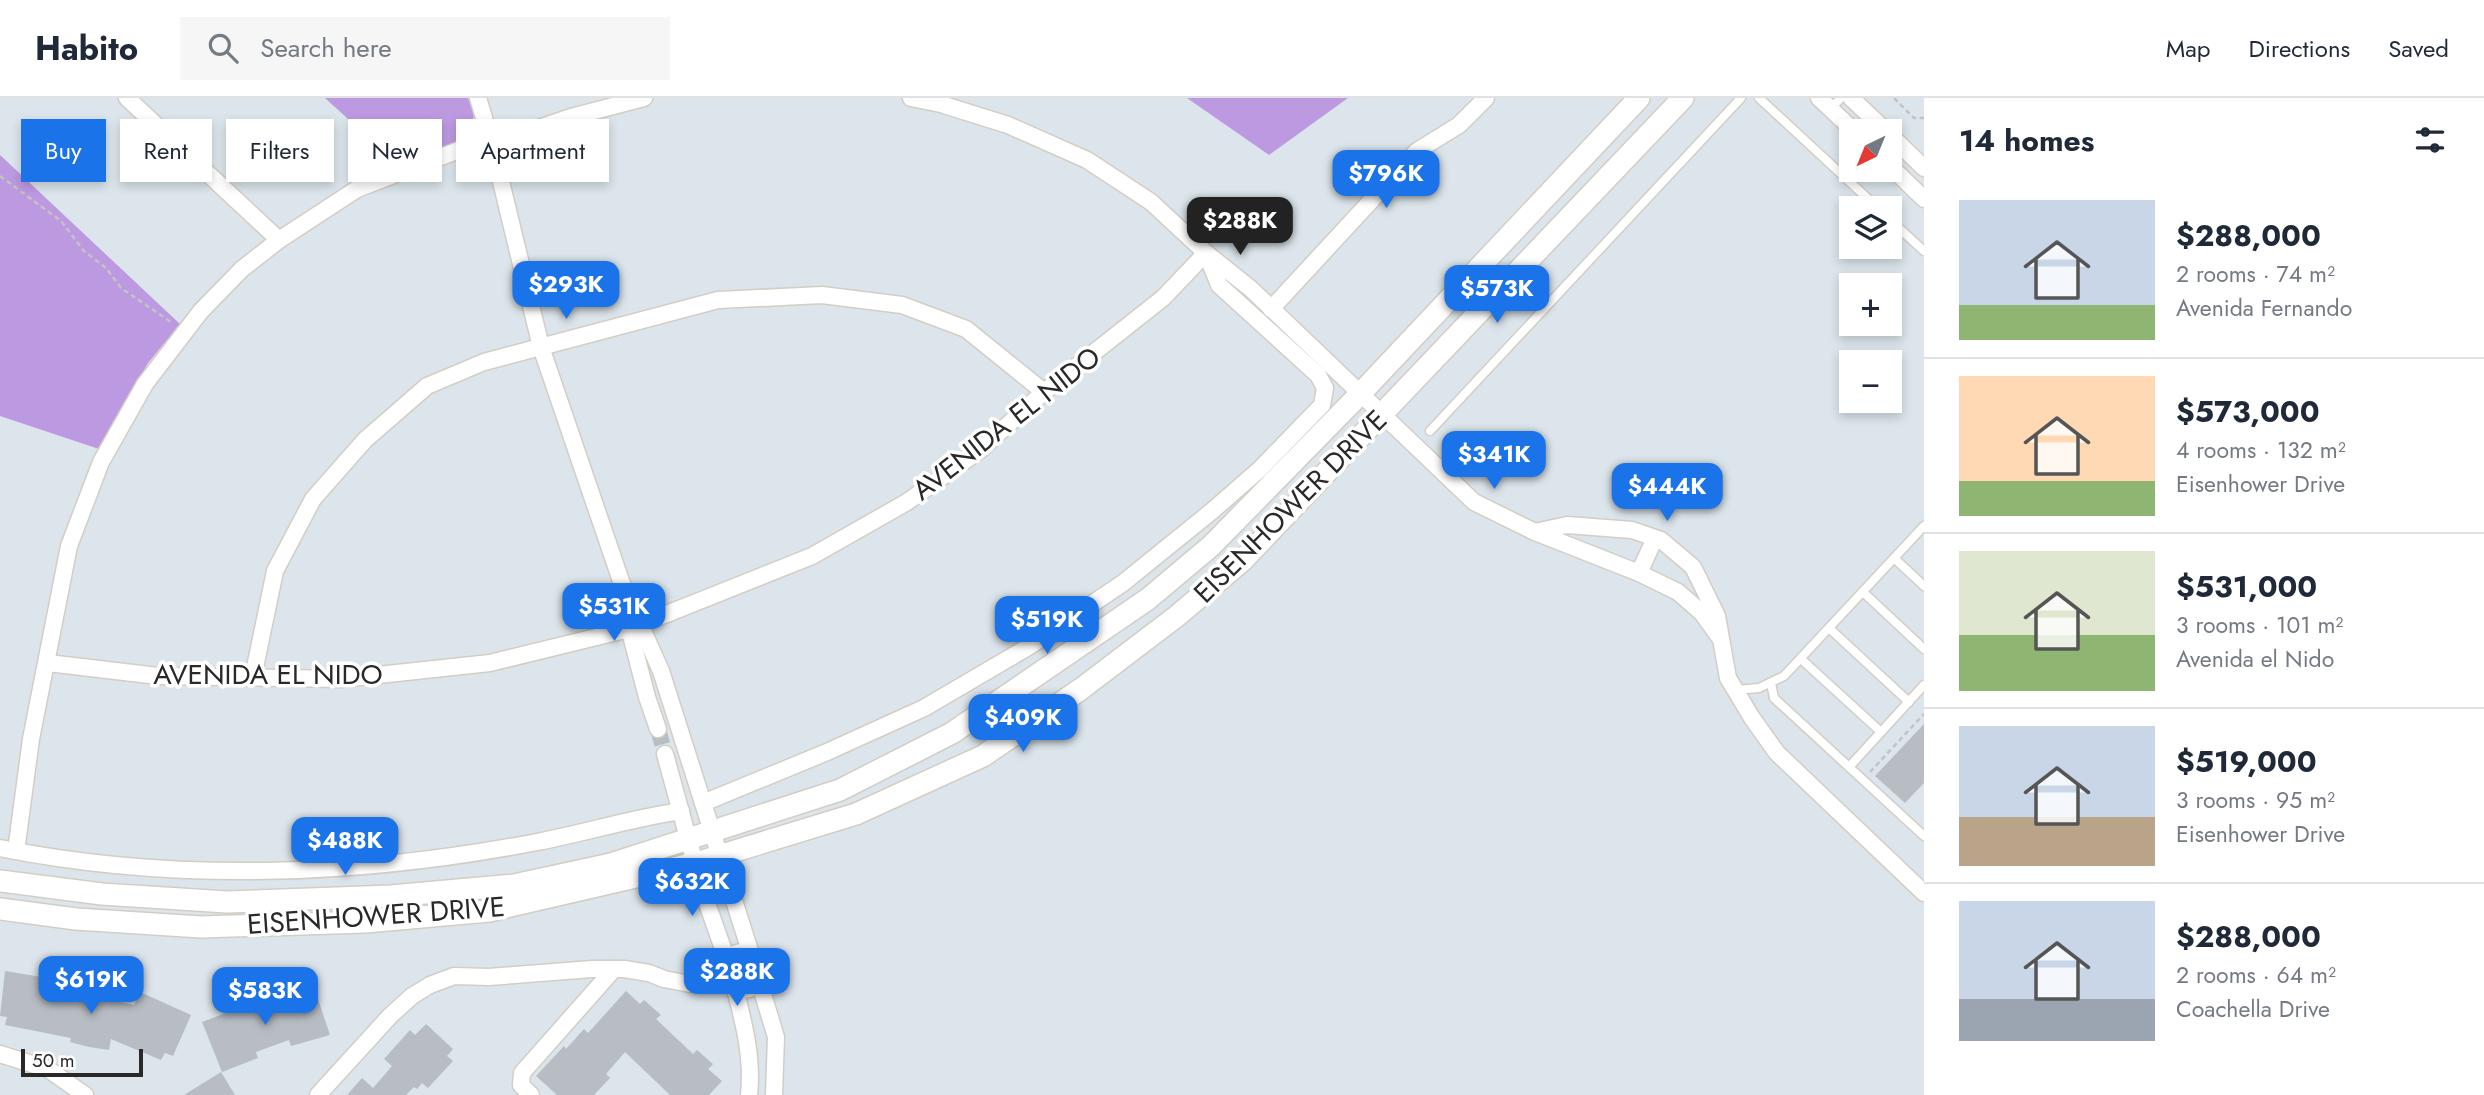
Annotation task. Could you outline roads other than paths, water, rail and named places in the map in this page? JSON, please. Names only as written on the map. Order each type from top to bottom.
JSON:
[{"type":"main road","name":"EISENHOWER DRIVE","points":[[0,881],[102,894],[227,902],[391,897],[514,886],[611,864],[840,790],[952,733],[1148,599],[1211,546],[1360,394],[1639,98]]},
{"type":"main road","name":"EISENHOWER DRIVE","points":[[0,909],[76,919],[201,928],[365,922],[489,911],[696,863],[856,814],[983,756],[1081,689],[1177,616],[1243,560],[1683,98]]},
{"type":"street","points":[[127,98],[279,240]]},
{"type":"street","points":[[478,98],[484,119]]},
{"type":"street","points":[[565,119],[644,98]]},
{"type":"street","points":[[911,98],[941,104],[1008,125],[1087,160],[1151,202],[1271,309],[1474,502],[1535,533],[1639,573],[1678,592],[1702,613],[1720,638]]},
{"type":"street","points":[[1271,309],[1417,151],[1459,125],[1486,98]]},
{"type":"street","points":[[1851,98],[1873,119]]},
{"type":"street","points":[[1830,102],[1844,119]]},
{"type":"street","points":[[1902,147],[1924,168]]},
{"type":"street","points":[[8,850],[48,663],[69,546],[101,462],[145,384],[201,311],[242,269],[279,240],[357,189],[456,151]]},
{"type":"street","points":[[1902,178],[1924,199]]},
{"type":"street","points":[[501,182],[541,347],[621,581],[634,626],[650,706],[658,729]]},
{"type":"street","name":"AVENIDA EL NIDO","points":[[48,663],[158,676],[341,679],[490,663],[634,626],[811,556],[907,502],[980,450],[1044,393],[1163,298],[1206,253]]},
{"type":"street","name":"EISENHOWER DRIVE","points":[[703,803],[827,752],[924,708],[1028,647],[1123,583],[1212,512],[1260,469],[1322,405],[1325,388],[1318,375],[1219,285],[1206,253]]},
{"type":"street","points":[[253,677],[275,571],[313,499],[365,439],[427,386],[484,362],[718,300],[821,295],[902,305],[967,329],[1044,393]]},
{"type":"street","points":[[1535,533],[1567,525],[1632,530],[1661,540],[1693,567],[1717,616],[1728,678],[1777,753],[1924,893]]},
{"type":"street","points":[[1639,573],[1655,538]]},
{"type":"street","points":[[634,626],[661,671],[751,954],[761,966],[759,981],[776,1037],[774,1095]]},
{"type":"street","points":[[665,754],[706,901],[727,960]]},
{"type":"street","name":"EISENHOWER DRIVE","points":[[8,850],[84,862],[174,869],[283,871],[405,862],[537,842],[647,816],[681,811]]},
{"type":"street","points":[[750,1095],[746,1032],[724,965],[735,953],[751,954]]},
{"type":"street","points":[[318,1095],[390,1016],[412,996],[430,985],[454,976],[489,977],[614,969],[649,973],[690,984],[730,983],[746,990],[759,981]]},
{"type":"street","points":[[531,1095],[521,1085],[522,1073],[614,969]]},
{"type":"street","points":[[0,1054],[48,1069],[85,1095]]},
{"type":"lane","points":[[1430,431],[1741,98]]},
{"type":"lane","points":[[1759,98],[1865,196]]},
{"type":"lane","points":[[1902,230],[1924,251]]},
{"type":"lane","points":[[1735,690],[1759,688],[1784,676],[1924,526]]},
{"type":"lane","points":[[1894,558],[1924,586]]},
{"type":"lane","points":[[1863,592],[1924,649]]},
{"type":"lane","points":[[1829,628],[1909,702]]},
{"type":"lane","points":[[1801,659],[1881,732]]},
{"type":"lane","points":[[1770,683],[1774,698],[1924,836]]},
{"type":"lane","points":[[1849,767],[1924,685]]},
{"type":"lane","points":[[650,706],[670,699]]},
{"type":"lane","points":[[750,1073],[775,1071]]},
{"type":"tunnel","points":[[658,729],[665,754]]}]
